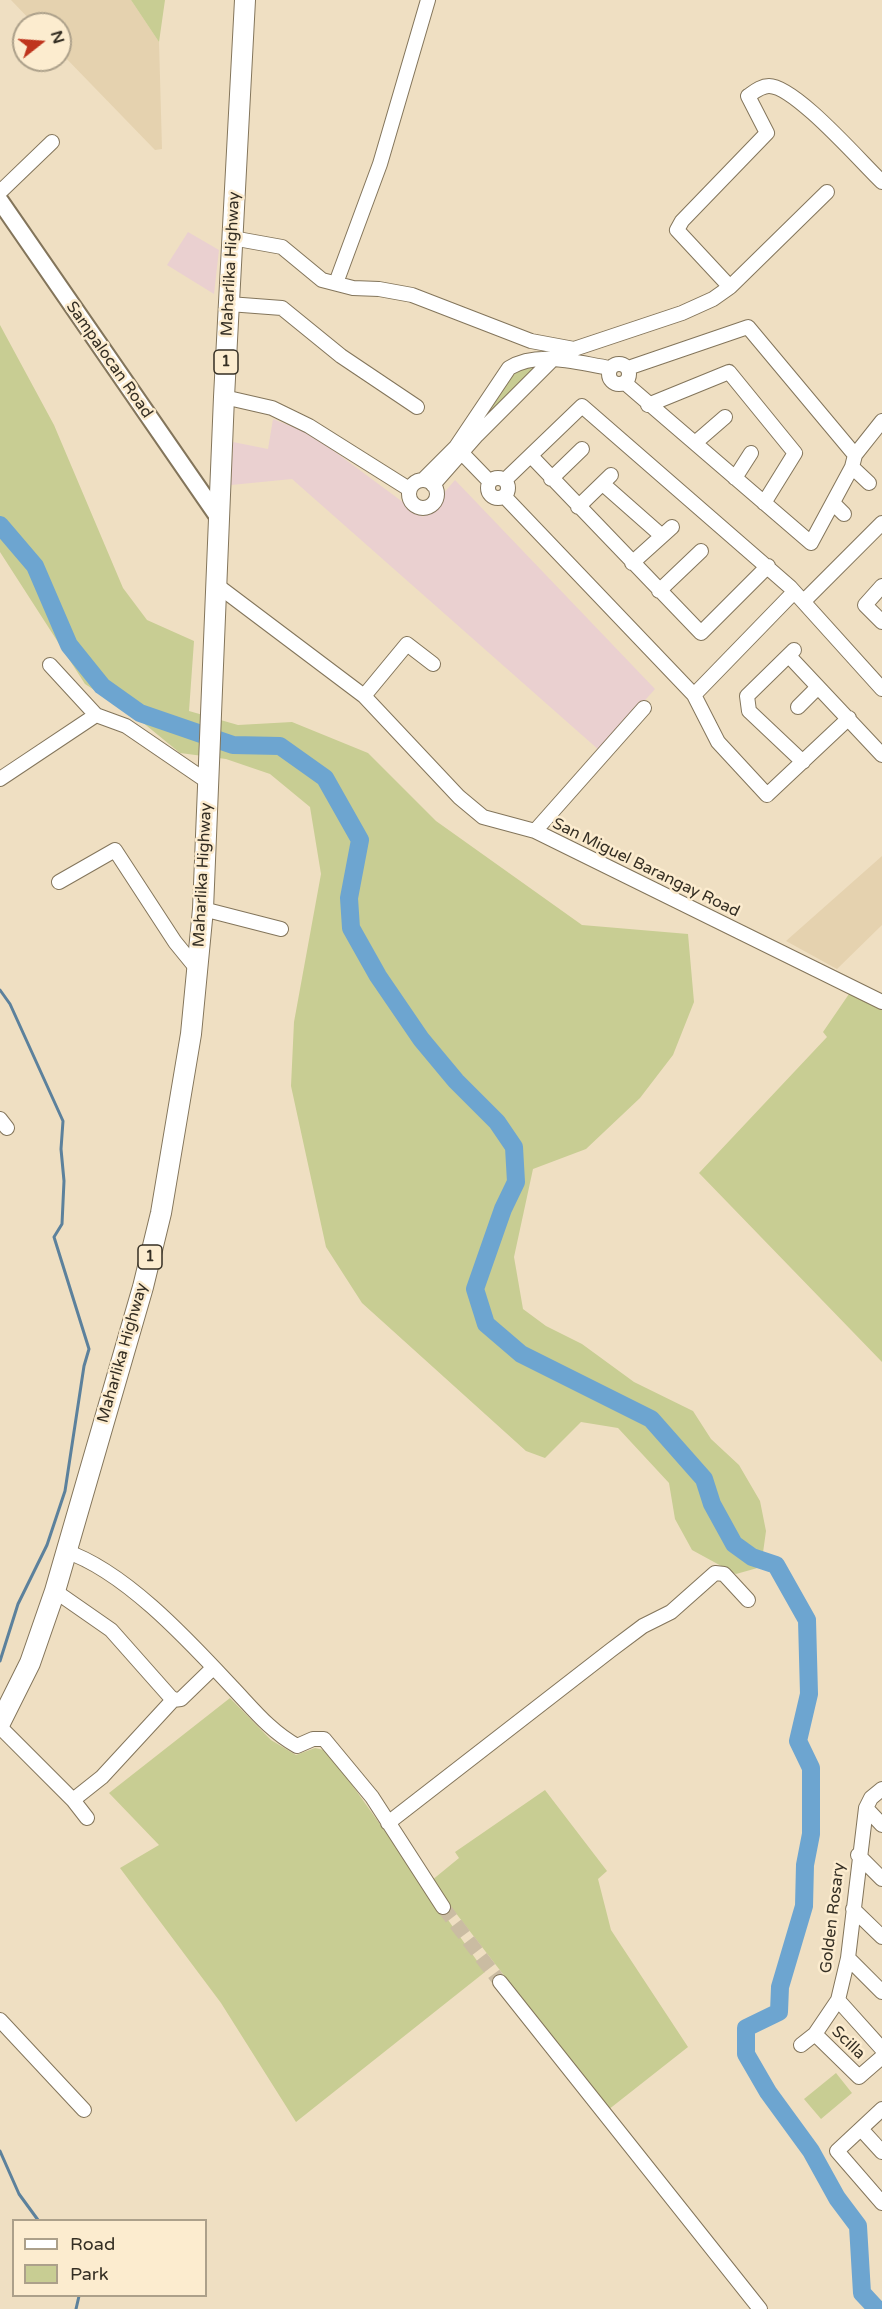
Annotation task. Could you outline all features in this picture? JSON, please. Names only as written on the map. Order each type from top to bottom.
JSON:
[{"type":"highway","name":"Maharlika Highway","points":[[0,1723],[30,1663],[55,1591],[143,1287],[161,1213],[191,1034],[203,909],[224,397],[245,0]]},
{"type":"main road","name":"Sampalocan Road","points":[[0,201],[219,518]]},
{"type":"street","points":[[336,283],[380,164],[428,0]]},
{"type":"street","points":[[730,287],[676,230],[767,133],[748,96],[756,90],[771,86],[787,91],[818,118],[882,182]]},
{"type":"street","points":[[0,192],[52,142]]},
{"type":"street","points":[[232,238],[282,246],[322,280],[353,288],[379,289],[412,295],[531,340],[550,346],[574,349],[682,313],[712,299],[730,287],[827,192]]},
{"type":"street","points":[[229,304],[282,308],[341,356],[417,407]]},
{"type":"street","points":[[460,451],[509,368],[522,361],[532,358],[610,368],[619,363],[628,368],[748,327],[869,483]]},
{"type":"street","points":[[428,482],[436,499],[425,508],[412,503],[410,489],[415,482],[428,482],[552,360]]},
{"type":"street","points":[[610,368],[610,379],[619,384],[625,383],[628,379],[628,368]]},
{"type":"street","points":[[648,405],[729,372],[795,453],[764,503]]},
{"type":"street","points":[[625,383],[811,543],[854,461],[881,426]]},
{"type":"street","points":[[224,397],[272,408],[309,426],[410,489]]},
{"type":"street","points":[[505,480],[532,457],[582,406],[768,566],[799,596],[882,689]]},
{"type":"street","points":[[694,443],[725,417]]},
{"type":"street","points":[[551,479],[582,449]]},
{"type":"street","points":[[460,451],[490,482]]},
{"type":"street","points":[[735,478],[751,453]]},
{"type":"street","points":[[532,457],[701,633],[768,566]]},
{"type":"street","points":[[490,482],[500,478],[505,480]]},
{"type":"street","points":[[578,507],[607,479],[667,532],[632,563]]},
{"type":"street","points":[[504,496],[507,491],[505,480]]},
{"type":"street","points":[[490,482],[488,486],[491,495],[504,496]]},
{"type":"street","points":[[504,496],[694,694],[718,742],[767,795],[849,718]]},
{"type":"street","points":[[833,503],[844,514]]},
{"type":"street","points":[[694,694],[799,596],[882,523]]},
{"type":"street","points":[[659,591],[701,551]]},
{"type":"street","name":"San Miguel Barangay Road","points":[[218,586],[364,696],[459,797],[483,817],[535,831],[882,1002]]},
{"type":"street","points":[[882,586],[865,605],[882,622]]},
{"type":"street","points":[[364,696],[408,644],[433,664]]},
{"type":"street","points":[[803,762],[749,711],[747,696],[791,653],[818,687],[882,755]]},
{"type":"street","points":[[50,665],[96,715],[126,726],[208,777]]},
{"type":"street","points":[[798,707],[818,687]]},
{"type":"street","points":[[535,831],[644,708]]},
{"type":"street","points":[[0,779],[96,715]]},
{"type":"street","points":[[59,882],[115,850],[175,942],[197,969]]},
{"type":"street","points":[[203,909],[281,929]]},
{"type":"street","points":[[65,1551],[88,1558],[131,1588],[213,1668],[276,1734],[297,1746],[313,1739],[324,1739],[372,1797],[444,1907]]},
{"type":"street","points":[[388,1823],[643,1626],[671,1612],[715,1573],[724,1574],[748,1600]]},
{"type":"street","points":[[55,1591],[111,1629],[172,1700]]},
{"type":"street","points":[[73,1800],[102,1777],[172,1700],[181,1699],[213,1668]]},
{"type":"street","points":[[0,1727],[73,1800],[87,1818]]},
{"type":"street","points":[[882,1789],[871,1798],[866,1808],[882,1824]]},
{"type":"street","name":"Golden Rosary","points":[[801,2045],[815,2034],[838,2000],[848,1958],[858,1855],[866,1808]]},
{"type":"street","points":[[858,1855],[882,1880]]},
{"type":"street","points":[[853,1909],[882,1937]]},
{"type":"street","points":[[848,1958],[882,1992]]},
{"type":"street","points":[[501,1982],[760,2309]]},
{"type":"street","points":[[838,2000],[882,2049]]},
{"type":"street","points":[[0,2020],[84,2110]]},
{"type":"street","name":"Scilla","points":[[815,2034],[859,2077],[882,2057]]},
{"type":"street","points":[[882,2109],[837,2151],[882,2203]]},
{"type":"street","points":[[861,2129],[882,2152]]},
{"type":"shaded area","points":[[11,0],[131,0],[159,42],[162,149],[155,150],[72,64],[72,12],[22,12]]},
{"type":"shaded area","points":[[188,232],[219,250],[214,294],[167,265]]},
{"type":"shaded area","points":[[273,419],[311,434],[423,517],[455,480],[655,689],[600,751],[292,479],[231,485],[233,442],[268,449]]},
{"type":"shaded area","points":[[882,856],[882,925],[837,969],[786,941]]},
{"type":"green space","points":[[131,0],[165,0],[159,42]]},
{"type":"green space","points":[[0,325],[54,425],[123,588],[147,620],[194,641],[189,711],[238,725],[292,722],[368,753],[436,821],[582,925],[688,934],[694,1002],[673,1055],[640,1098],[586,1149],[533,1169],[514,1257],[523,1309],[546,1326],[582,1344],[634,1382],[693,1411],[711,1439],[739,1465],[760,1501],[766,1531],[761,1567],[736,1574],[692,1550],[675,1519],[669,1483],[618,1428],[581,1422],[545,1458],[526,1451],[362,1303],[326,1247],[291,1086],[294,1022],[321,874],[310,807],[270,774],[226,759],[180,753],[136,717],[85,684],[0,552]]},
{"type":"green space","points":[[540,365],[492,414],[485,408],[509,372]]},
{"type":"green space","points":[[849,994],[882,1008],[882,1362],[699,1173],[827,1037],[823,1032]]},
{"type":"green space","points":[[230,1698],[271,1740],[296,1755],[315,1748],[328,1751],[485,1972],[296,2122],[221,2003],[120,1868],[159,1845],[109,1793]]},
{"type":"green space","points":[[545,1790],[607,1871],[598,1879],[611,1930],[688,2047],[608,2110],[431,1881],[459,1858],[455,1852]]},
{"type":"green space","points":[[836,2073],[852,2093],[821,2119],[804,2099]]},
{"type":"waterway","points":[[0,525],[35,566],[69,645],[102,686],[140,713],[233,745],[280,746],[325,778],[360,840],[349,898],[351,928],[378,976],[421,1039],[456,1081],[497,1122],[514,1147],[516,1182],[503,1209],[475,1289],[486,1324],[521,1354],[651,1419],[704,1479],[712,1504],[734,1544],[752,1557],[776,1565],[807,1620],[809,1694],[798,1741],[811,1768],[811,1834],[805,1865],[804,1906],[780,1987],[779,2012],[746,2028],[746,2054],[768,2092],[811,2151],[837,2198],[858,2226],[862,2293],[877,2309]]},
{"type":"waterway","points":[[0,990],[10,1004],[63,1121],[62,1224],[54,1237],[89,1349],[84,1366],[65,1491],[47,1545],[18,1604],[0,1661]]},
{"type":"waterway","points":[[0,2151],[19,2194],[37,2219]]},
{"type":"waterway","points":[[76,2309],[79,2297]]},
{"type":"tunnel","points":[[443,1907],[500,1982]]}]
